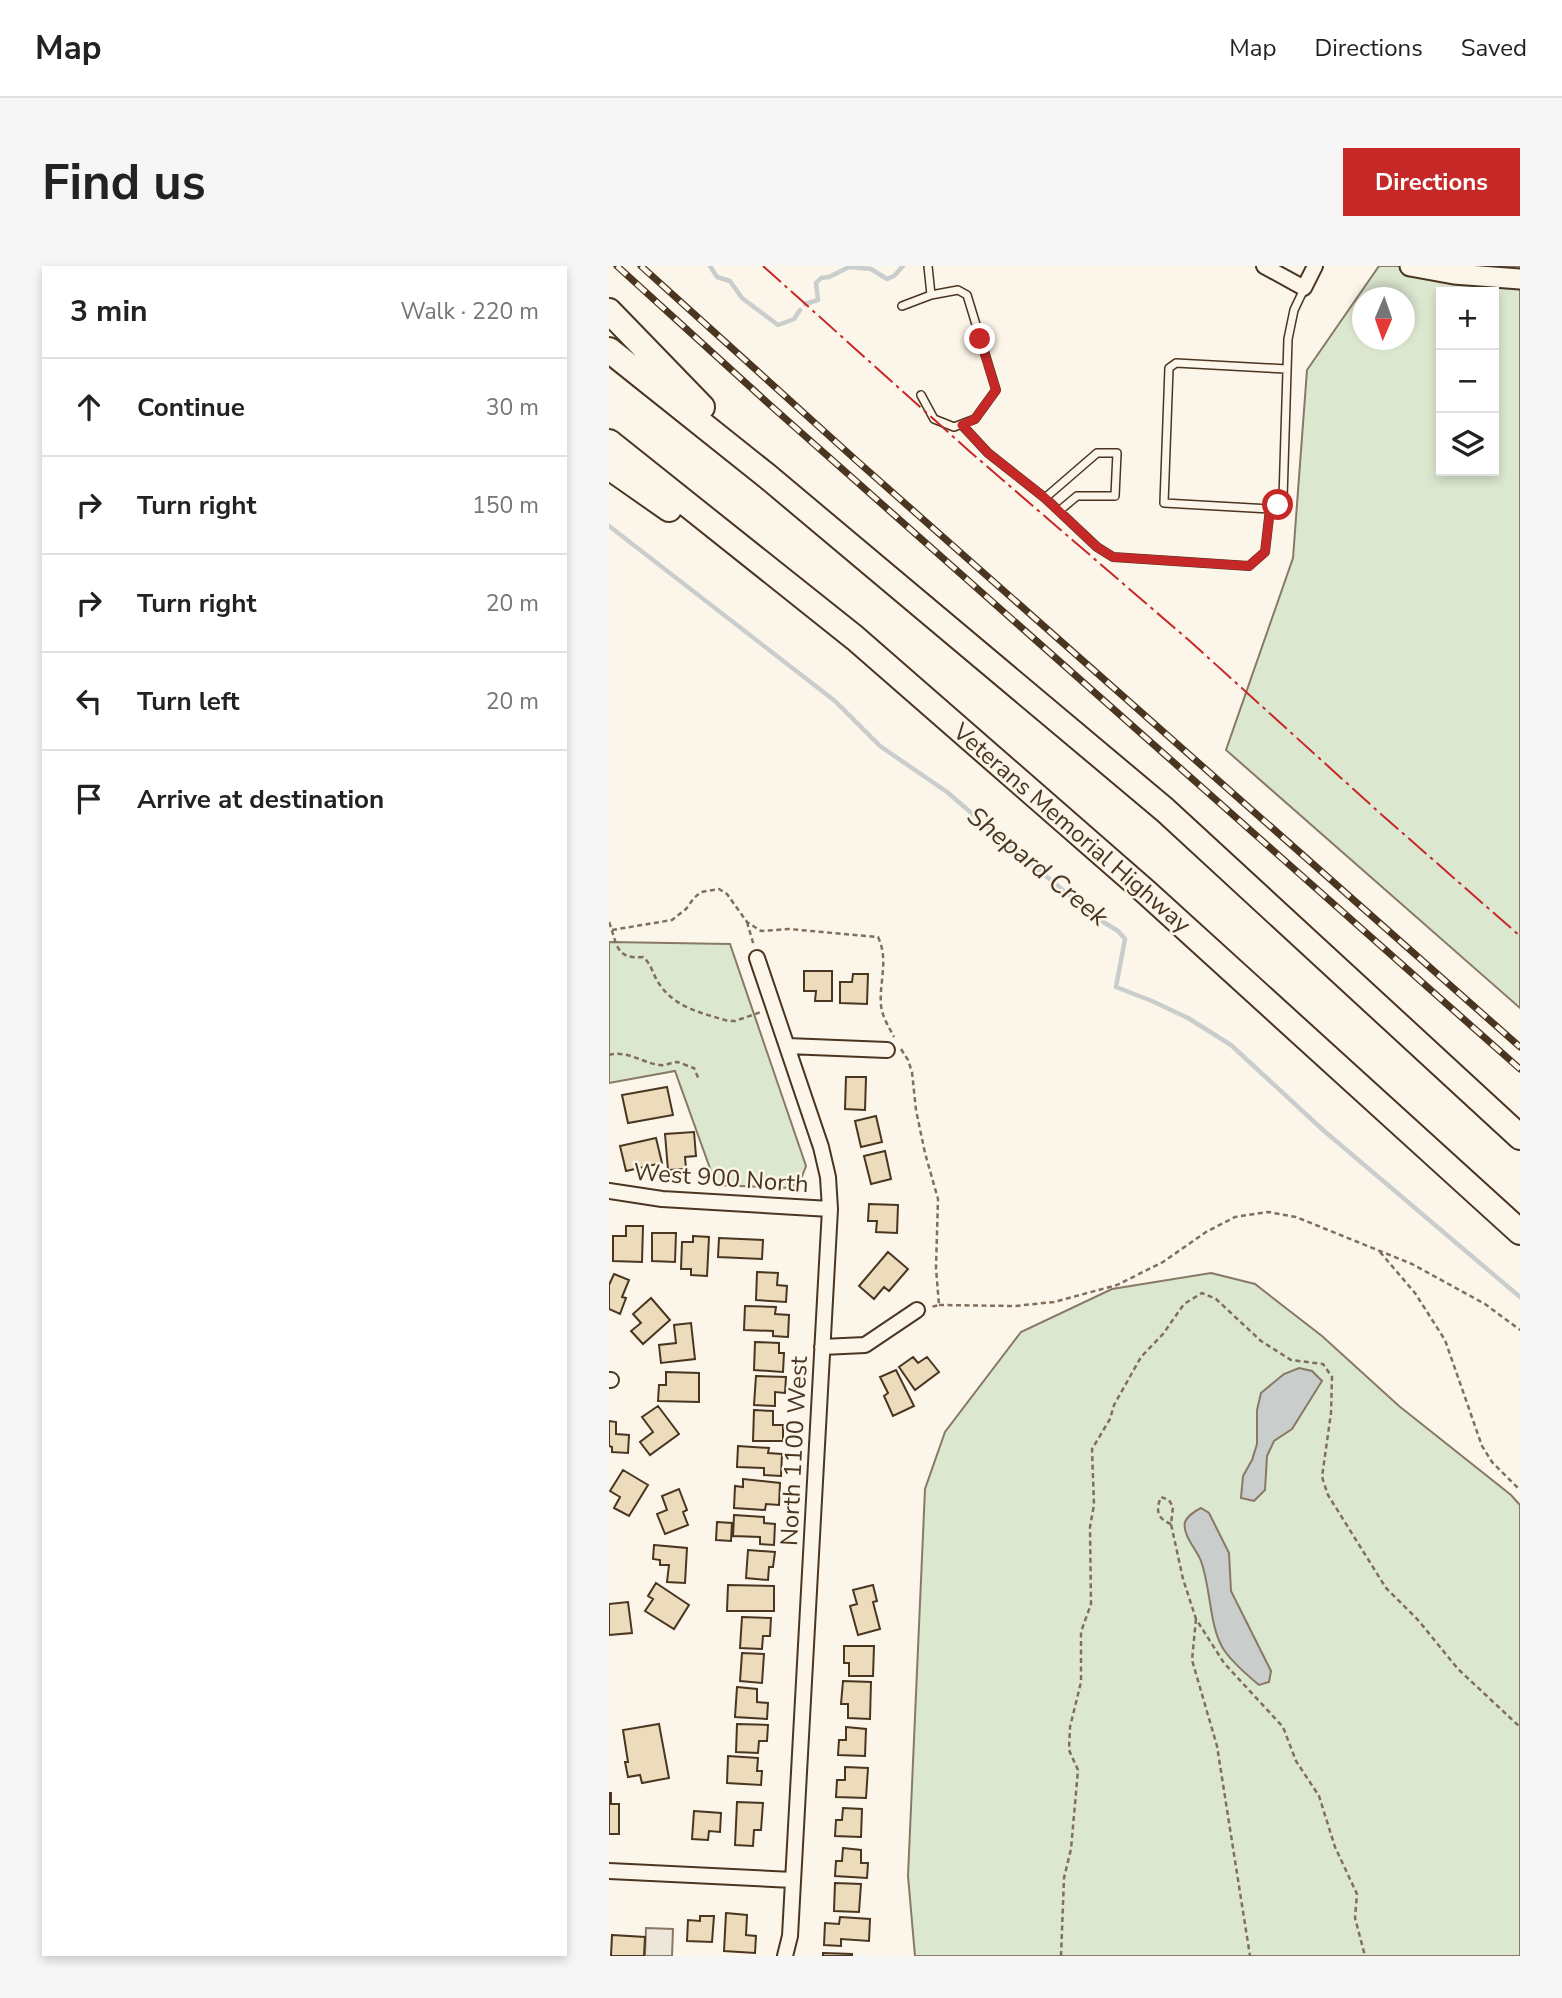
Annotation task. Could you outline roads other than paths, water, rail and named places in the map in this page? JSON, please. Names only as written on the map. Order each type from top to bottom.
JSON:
[{"type":"highway","points":[[609,311],[767,476]]},
{"type":"highway","points":[[609,349],[767,476],[1165,810],[1520,1137]]},
{"type":"highway","name":"Veterans Memorial Highway","points":[[609,442],[855,638],[1146,892],[1520,1232]]},
{"type":"highway","points":[[609,467],[855,638]]},
{"type":"street","points":[[1264,266],[1304,288],[1315,266]]},
{"type":"street","points":[[1410,266],[1454,274],[1520,279]]},
{"type":"street","name":"North 1100 West","points":[[757,958],[821,1147],[828,1177],[830,1209],[790,1936],[785,1956]]},
{"type":"street","points":[[787,1046],[887,1049]]},
{"type":"street","name":"West 900 North","points":[[609,1191],[662,1199],[830,1209]]},
{"type":"street","points":[[822,1347],[865,1345],[917,1310]]},
{"type":"street","points":[[609,1871],[793,1880]]},
{"type":"lane","points":[[928,266],[931,295]]},
{"type":"lane","points":[[1286,369],[1176,363],[1169,368],[1164,503],[1270,509],[1278,505],[1283,498],[1286,369],[1291,321],[1304,288]]},
{"type":"lane","points":[[902,306],[931,295],[958,290],[967,295],[996,390],[975,419],[954,427],[935,419],[921,395]]},
{"type":"lane","points":[[962,425],[988,453],[1045,498],[1097,547],[1113,557],[1249,566],[1265,552],[1270,509]]},
{"type":"lane","points":[[1045,498],[1097,453],[1117,453],[1115,496],[1077,496],[1059,511]]},
{"type":"waterway","name":"Shepard Creek","points":[[710,266],[717,277],[730,281],[742,298],[778,325],[794,319],[800,310]]},
{"type":"waterway","name":"Shepard Creek","points":[[805,304],[818,300],[816,283],[821,278],[849,267],[871,269],[887,279],[903,266]]},
{"type":"waterway","name":"Shepard Creek","points":[[609,526],[835,701],[880,746],[947,792],[1097,918],[1118,931],[1125,939],[1116,987],[1188,1018],[1231,1045],[1323,1130],[1520,1297]]},
{"type":"railway","points":[[617,266],[770,405],[1520,1069]]},
{"type":"railway","points":[[641,266],[857,461],[1520,1047]]}]
